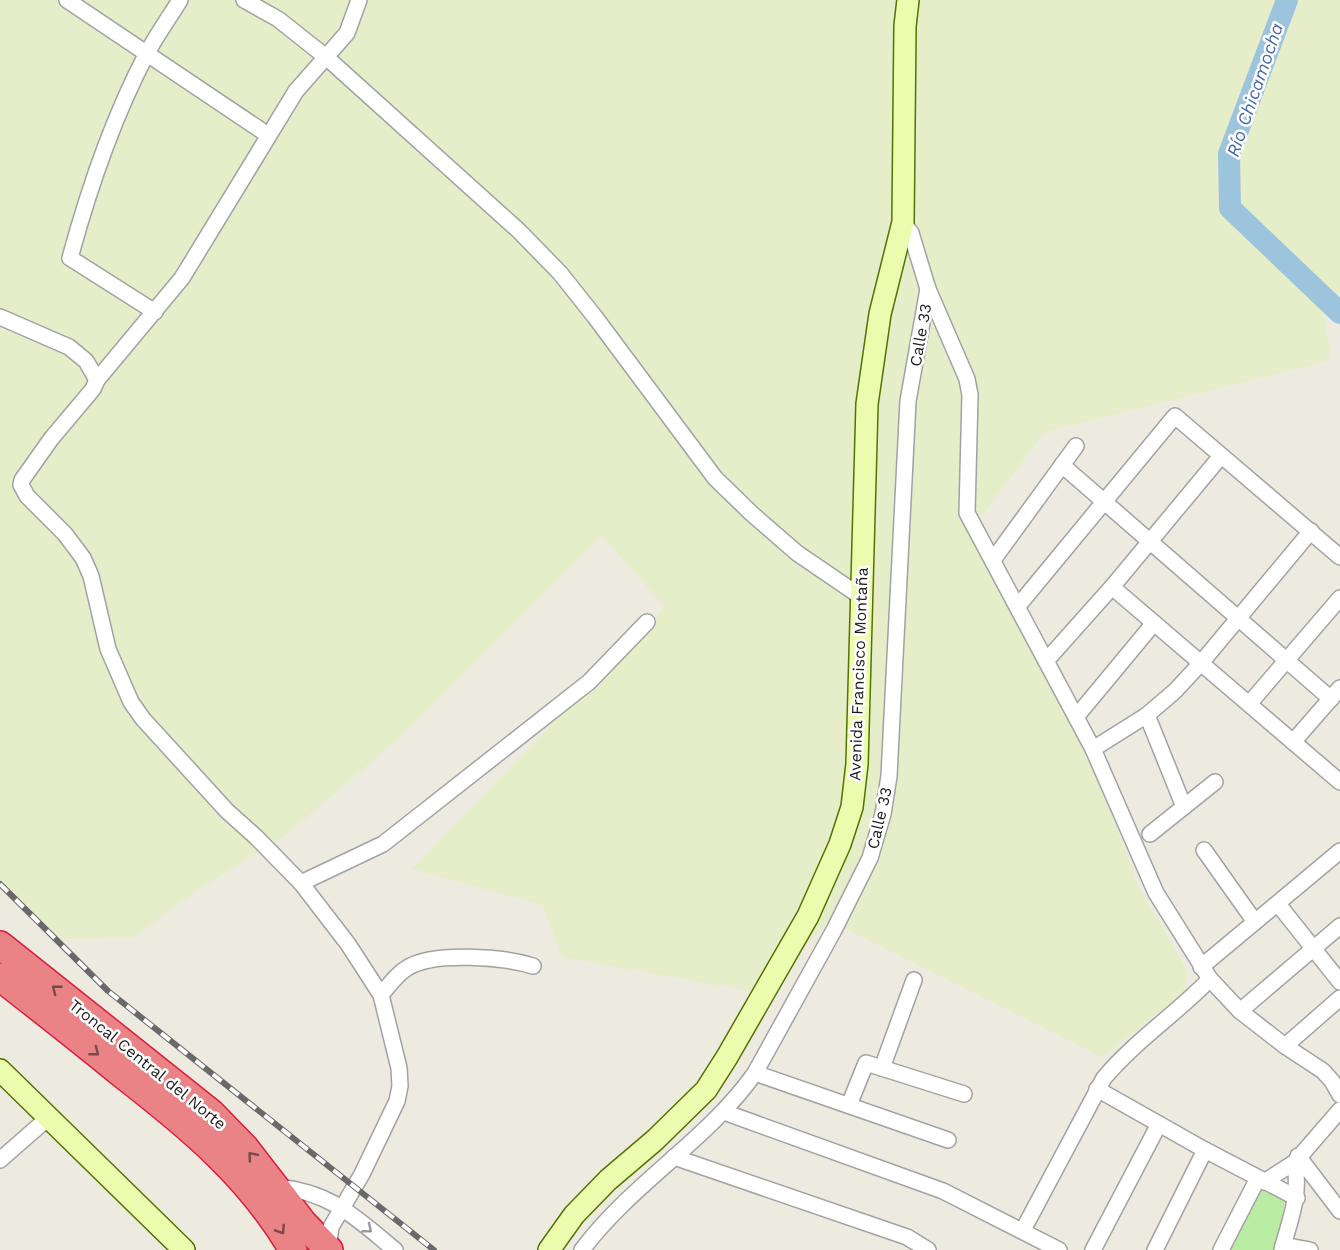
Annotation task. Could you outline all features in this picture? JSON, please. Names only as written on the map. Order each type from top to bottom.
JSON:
[{"type":"highway","name":"Troncal Central del Norte","points":[[0,945],[205,1107],[245,1148],[303,1222],[329,1250]]},
{"type":"highway","name":"Troncal Central del Norte","points":[[0,977],[173,1113],[220,1156],[248,1185],[269,1212],[293,1250]]},
{"type":"main road","name":"Avenida Francisco Montaña","points":[[549,1250],[574,1215],[608,1180],[655,1140],[706,1090],[808,916],[840,844],[852,807],[857,764],[867,404],[880,314],[903,222],[905,26],[908,0]]},
{"type":"main road","points":[[0,1070],[184,1250]]},
{"type":"street","points":[[67,0],[268,135]]},
{"type":"street","points":[[155,312],[70,258],[84,205],[123,103],[147,54],[180,0]]},
{"type":"street","points":[[244,0],[278,19],[327,57],[518,230],[560,273],[715,478],[797,553],[860,596]]},
{"type":"street","points":[[329,1250],[331,1227],[362,1174],[397,1101],[400,1086],[399,1068],[381,995],[348,944],[301,883],[227,811],[143,719],[131,702],[108,649],[92,576],[83,558],[64,534],[23,489],[22,480],[51,439],[93,389],[97,380],[182,278],[296,91],[347,33],[359,0]]},
{"type":"street","points":[[903,222],[911,233],[928,289],[967,379],[970,395],[967,513],[1093,749],[1156,893],[1205,973],[1240,1011],[1285,1046],[1323,1071],[1340,1093]]},
{"type":"street","name":"Calle 33","points":[[582,1250],[593,1235],[627,1200],[724,1112],[755,1072],[834,930],[870,858],[883,814],[889,776],[908,401],[928,289]]},
{"type":"street","points":[[0,317],[69,347],[86,361],[97,380]]},
{"type":"street","points":[[1018,606],[1105,503],[1174,416],[1340,556]]},
{"type":"street","points":[[993,560],[1076,446]]},
{"type":"street","points":[[1046,661],[1112,587],[1221,456]]},
{"type":"street","points":[[1062,465],[1287,660],[1335,693],[1293,742]]},
{"type":"street","points":[[1093,749],[1147,715],[1175,691],[1311,531]]},
{"type":"street","points":[[1112,587],[1339,780]]},
{"type":"street","points":[[1249,704],[1340,598]]},
{"type":"street","points":[[301,883],[383,844],[589,682],[647,622]]},
{"type":"street","points":[[1076,717],[1154,623]]},
{"type":"street","points":[[1147,715],[1184,807]]},
{"type":"street","points":[[1150,834],[1215,782]]},
{"type":"street","points":[[1204,850],[1255,922]]},
{"type":"street","points":[[1023,1230],[1097,1089],[1118,1061],[1194,995],[1205,973],[1255,922],[1340,851]]},
{"type":"street","points":[[1278,904],[1340,982]]},
{"type":"street","points":[[1240,1011],[1340,926]]},
{"type":"street","points":[[381,995],[408,967],[427,961],[485,958],[516,961],[533,966]]},
{"type":"street","points":[[882,1068],[914,980]]},
{"type":"street","points":[[1285,1046],[1340,998]]},
{"type":"street","points":[[849,1105],[866,1063],[964,1094]]},
{"type":"street","points":[[755,1072],[948,1140]]},
{"type":"street","points":[[1097,1089],[1205,1150],[1297,1198]]},
{"type":"street","points":[[1221,1250],[1261,1180],[1296,1159],[1340,1110]]},
{"type":"street","points":[[724,1112],[943,1191],[1023,1230],[1040,1245],[1059,1250]]},
{"type":"street","points":[[0,1160],[48,1118]]},
{"type":"street","points":[[1093,1250],[1159,1124]]},
{"type":"street","points":[[1155,1250],[1205,1150]]},
{"type":"street","points":[[674,1157],[907,1237],[928,1250]]},
{"type":"street","points":[[1296,1159],[1297,1198],[1283,1248],[1310,1250]]},
{"type":"street","points":[[1296,1159],[1340,1211]]},
{"type":"street","points":[[277,1187],[312,1193],[342,1207],[395,1250]]},
{"type":"green space","points":[[0,0],[1340,0],[1340,295],[1319,283],[1331,360],[1044,432],[969,533],[1098,778],[1138,886],[1187,971],[1185,991],[1102,1057],[829,920],[762,993],[562,957],[543,905],[412,869],[665,607],[602,536],[399,738],[286,835],[194,892],[134,938],[65,939],[0,888]]},
{"type":"green space","points":[[1262,1188],[1278,1193],[1285,1201],[1276,1250],[1231,1250]]},
{"type":"waterway","name":"Río Chicamocha","points":[[1287,0],[1229,154],[1230,208],[1340,313]]},
{"type":"railway","points":[[0,884],[108,991],[434,1250]]}]
